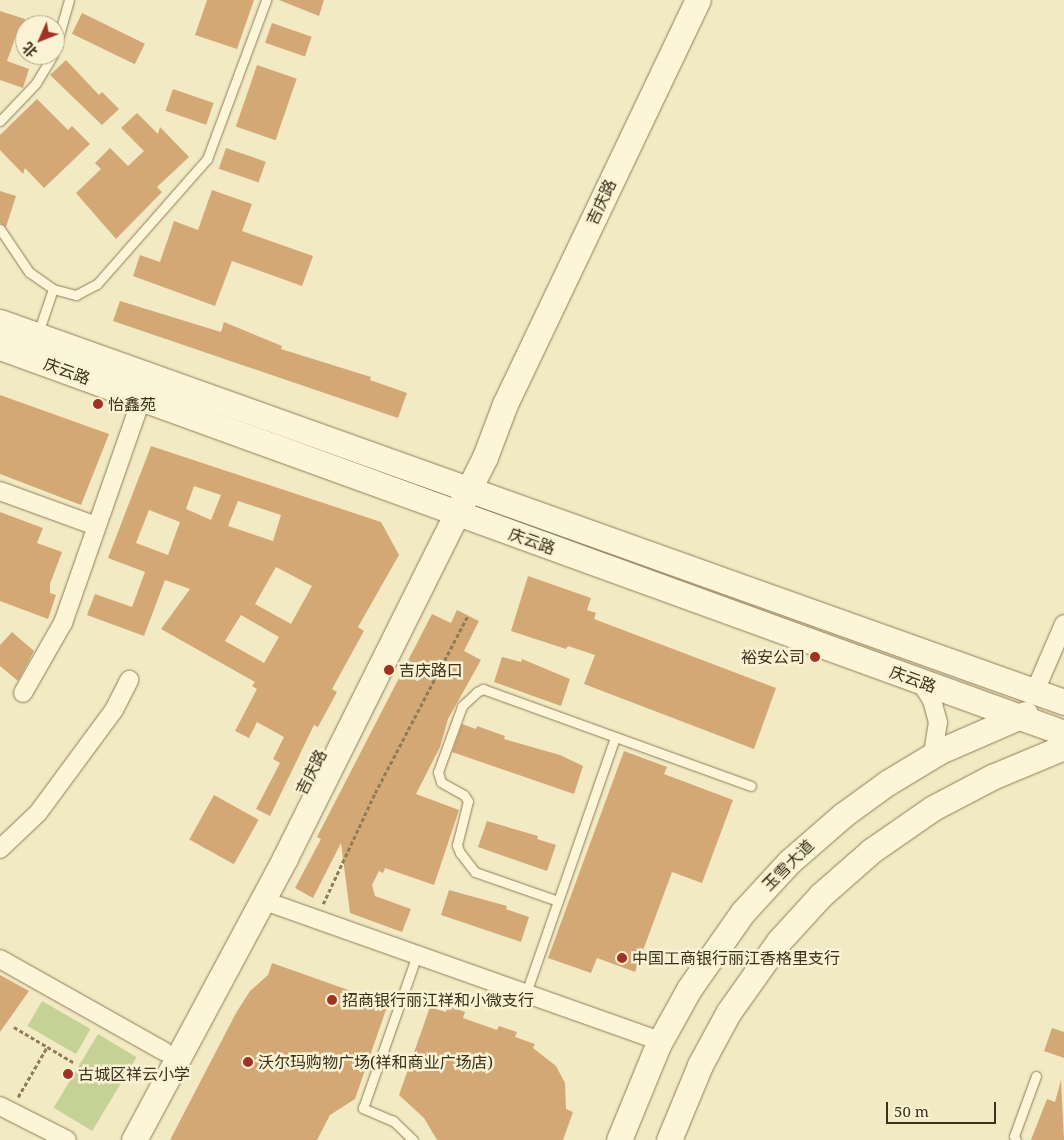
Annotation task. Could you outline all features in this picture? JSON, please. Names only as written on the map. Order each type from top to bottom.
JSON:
[{"type":"main road","name":"吉庆路","points":[[134,1140],[262,900],[462,486],[505,404],[698,0]]},
{"type":"main road","name":"庆云路","points":[[0,322],[1055,697]]},
{"type":"main road","name":"庆云路","points":[[0,347],[1064,733]]},
{"type":"main road","name":"吉庆路","points":[[117,1140],[450,511]]},
{"type":"main road","name":"玉雪大道","points":[[619,1140],[661,1040],[689,989],[724,937],[789,862],[864,798],[933,756],[1055,697]]},
{"type":"main road","points":[[669,1140],[700,1065],[728,1013],[779,941],[821,894],[871,850],[933,808],[992,777],[1064,747]]},
{"type":"street","points":[[23,693],[63,623],[142,398]]},
{"type":"street","points":[[0,491],[96,526]]},
{"type":"street","points":[[1055,697],[1064,624]]},
{"type":"street","points":[[0,849],[38,813],[114,710],[128,680]]},
{"type":"street","points":[[920,681],[932,700],[937,716],[938,733],[933,756]]},
{"type":"street","points":[[262,900],[661,1040]]},
{"type":"street","points":[[0,958],[165,1052]]},
{"type":"street","points":[[5,1109],[67,1140]]},
{"type":"lane","points":[[65,16],[70,0]]},
{"type":"lane","points":[[0,230],[28,272],[53,289],[76,295],[97,284],[196,175],[212,149],[266,0]]},
{"type":"lane","points":[[0,122],[36,83],[47,65]]},
{"type":"lane","points":[[37,335],[53,289]]},
{"type":"lane","points":[[558,901],[474,872],[457,845],[468,801],[461,793],[441,782],[438,772],[462,706],[483,689],[751,786]]},
{"type":"lane","points":[[526,993],[615,737]]},
{"type":"lane","points":[[413,1140],[393,1121],[363,1108],[418,955]]},
{"type":"lane","points":[[1016,1140],[1014,1136],[1036,1076]]},
{"type":"path","points":[[316,919],[375,793],[468,615]]},
{"type":"path","points":[[14,1027],[74,1062]]},
{"type":"path","points":[[5,1109],[47,1047]]},
{"type":"green space","points":[[42,1001],[90,1029],[76,1054],[28,1026]]},
{"type":"green space","points":[[98,1034],[137,1057],[92,1131],[54,1108]]},
{"type":"building","points":[[207,0],[254,0],[237,49],[195,35]]},
{"type":"building","points":[[279,0],[324,0],[319,16]]},
{"type":"building","points":[[0,11],[15,16],[15,39],[7,61],[29,69],[23,88],[0,80]]},
{"type":"building","points":[[82,13],[145,44],[135,64],[72,34]]},
{"type":"building","points":[[272,23],[312,37],[305,57],[265,43]]},
{"type":"building","points":[[65,61],[99,95],[102,92],[119,109],[102,125],[50,75],[61,65],[65,65]]},
{"type":"building","points":[[257,65],[297,79],[276,140],[236,126]]},
{"type":"building","points":[[173,89],[214,103],[206,125],[166,111]]},
{"type":"building","points":[[37,99],[68,130],[72,126],[90,144],[44,188],[25,168],[23,174],[0,150],[0,135]]},
{"type":"building","points":[[137,113],[158,134],[160,127],[189,157],[157,187],[162,192],[116,239],[76,193],[101,169],[95,163],[110,148],[128,166],[144,151],[121,128]]},
{"type":"building","points":[[226,148],[266,162],[259,182],[219,169]]},
{"type":"building","points":[[212,190],[252,204],[242,231],[313,256],[302,286],[232,261],[215,306],[133,276],[140,255],[160,262],[174,221],[198,230]]},
{"type":"building","points":[[0,191],[16,196],[6,227],[0,223]]},
{"type":"building","points":[[120,301],[221,332],[224,322],[282,346],[281,349],[371,377],[370,380],[407,393],[398,418],[113,321]]},
{"type":"building","points":[[0,395],[109,434],[81,505],[0,474]]},
{"type":"building","points":[[151,446],[381,522],[399,555],[358,627],[364,631],[332,689],[337,692],[318,727],[314,725],[270,816],[256,809],[280,763],[273,759],[284,737],[257,722],[249,738],[235,731],[257,689],[252,686],[255,682],[161,629],[190,589],[165,580],[144,636],[87,615],[95,594],[132,607],[145,572],[108,558]],"holes":[[[194,486],[221,495],[211,520],[186,509]],[[238,501],[281,515],[273,541],[228,526]],[[149,510],[180,522],[168,555],[136,543]],[[276,567],[312,586],[291,624],[255,604]],[[241,615],[279,637],[264,663],[225,641]]]},
{"type":"building","points":[[0,512],[43,528],[37,543],[62,552],[50,584],[50,593],[56,595],[48,619],[0,601]]},
{"type":"building","points":[[528,576],[591,598],[587,610],[596,613],[594,619],[776,688],[754,749],[584,684],[595,655],[568,646],[566,649],[511,631]]},
{"type":"building","points":[[457,610],[479,621],[464,651],[481,660],[448,719],[440,747],[416,794],[459,810],[434,885],[385,868],[383,873],[379,871],[372,885],[375,896],[411,909],[402,932],[350,913],[341,843],[313,898],[295,888],[321,839],[317,837],[432,614],[451,623]]},
{"type":"building","points":[[12,632],[34,651],[18,681],[0,666],[0,645]]},
{"type":"building","points":[[502,657],[521,662],[522,659],[570,679],[561,706],[494,682]]},
{"type":"building","points":[[462,724],[476,729],[477,726],[505,736],[504,739],[560,755],[583,766],[574,794],[452,752]]},
{"type":"building","points":[[624,751],[667,767],[664,774],[733,800],[702,883],[672,872],[635,972],[597,958],[591,973],[548,958]]},
{"type":"building","points":[[214,795],[259,820],[234,864],[189,840]]},
{"type":"building","points":[[487,821],[538,836],[537,839],[556,845],[547,871],[478,847]]},
{"type":"building","points":[[449,890],[507,906],[506,909],[529,917],[521,942],[441,915]]},
{"type":"building","points":[[272,963],[388,1004],[355,1099],[330,1115],[317,1140],[170,1140],[236,1013],[250,991],[268,975]]},
{"type":"building","points":[[0,975],[29,991],[0,1032]]},
{"type":"building","points":[[448,1006],[465,1012],[463,1018],[497,1030],[499,1026],[517,1032],[515,1037],[535,1044],[533,1048],[556,1066],[565,1083],[566,1109],[573,1112],[563,1140],[437,1140],[424,1118],[399,1095],[430,1007],[446,1012]]},
{"type":"building","points":[[1052,1028],[1064,1032],[1064,1058],[1044,1051]]},
{"type":"building","points":[[1061,1080],[1064,1140],[1031,1140],[1047,1099],[1055,1102]]},
{"type":"place","name":"怡鑫苑","points":[[98,404]]},
{"type":"place","name":"裕安公司","points":[[815,657]]},
{"type":"place","name":"吉庆路口","points":[[389,670]]},
{"type":"place","name":"中国工商银行丽江香格里支行","points":[[622,958]]},
{"type":"place","name":"招商银行丽江祥和小微支行","points":[[332,1000]]},
{"type":"place","name":"沃尔玛购物广场(祥和商业广场店)","points":[[248,1062]]},
{"type":"place","name":"古城区祥云小学","points":[[68,1074]]}]
